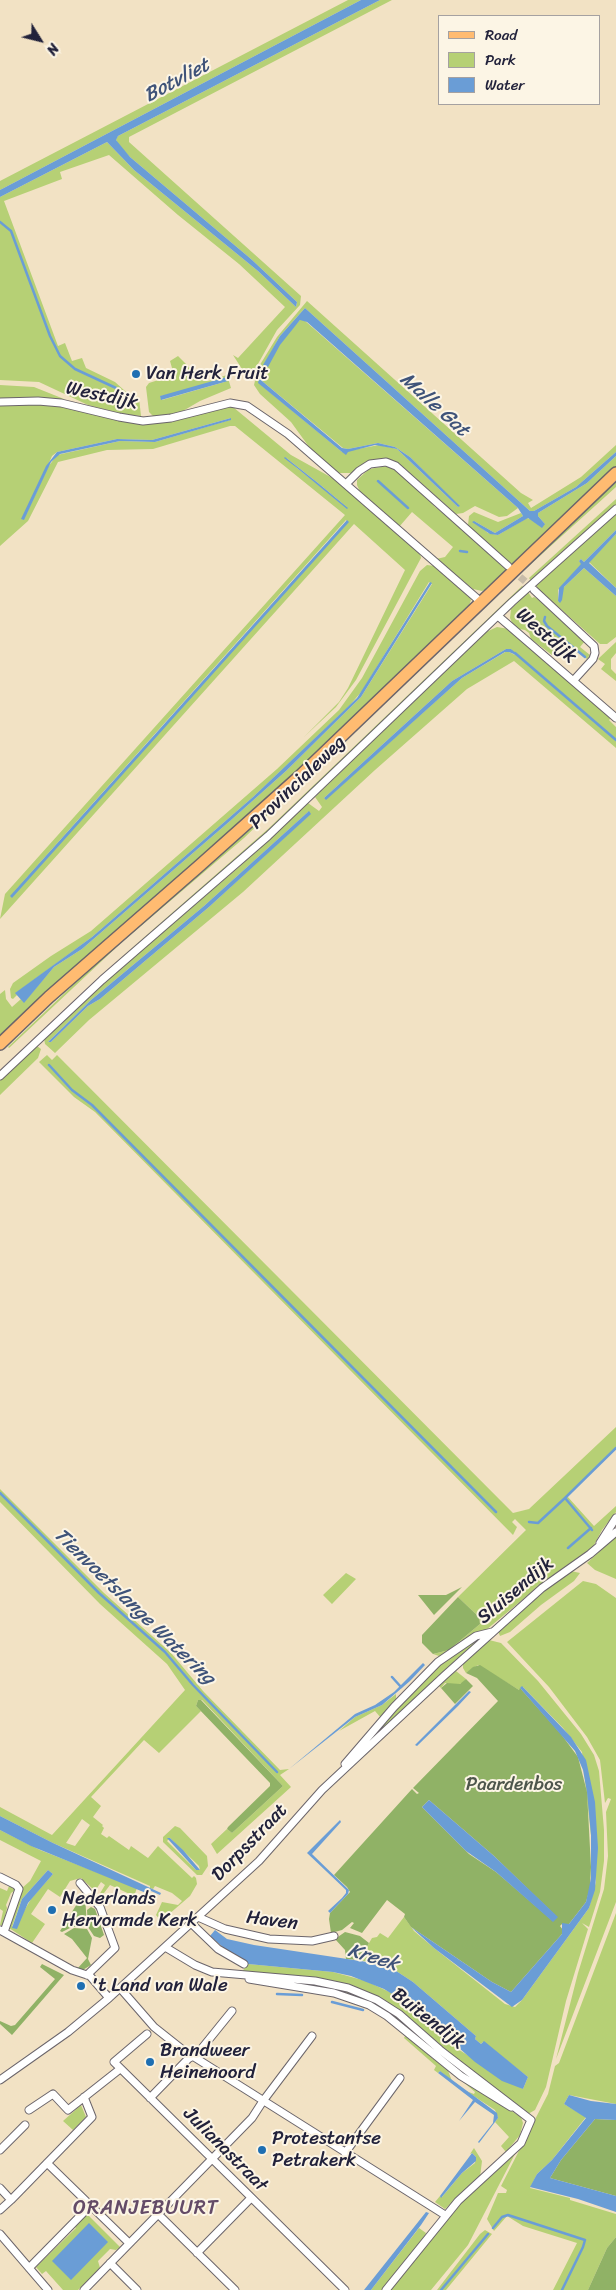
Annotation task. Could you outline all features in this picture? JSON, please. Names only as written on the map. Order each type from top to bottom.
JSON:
[{"type":"main road","name":"Provincialeweg","points":[[0,1044],[49,997],[300,776],[616,473]]},
{"type":"main road","name":"Provincialeweg","points":[[0,1050],[51,1002],[75,975]]},
{"type":"street","name":"Westdijk","points":[[0,402],[56,403],[143,421],[171,418],[219,405],[241,403],[271,421],[481,602]]},
{"type":"street","points":[[346,484],[370,464],[386,462],[396,466],[508,566]]},
{"type":"street","name":"Provincialeweg","points":[[0,1076],[102,980],[261,842],[498,616],[616,509]]},
{"type":"street","name":"Westdijk","points":[[534,590],[594,646],[595,653],[593,659],[573,681]]},
{"type":"street","name":"Westdijk","points":[[498,616],[616,718]]},
{"type":"street","name":"Sluisendijk","points":[[600,1546],[616,1518]]},
{"type":"street","name":"Sluisendijk","points":[[456,1665],[548,1583],[600,1546],[616,1532]]},
{"type":"street","name":"Dorpsstraat","points":[[0,2080],[68,2032],[109,1998],[263,1858],[334,1779],[386,1715],[434,1665],[476,1636],[493,1632]]},
{"type":"street","name":"Dorpsstraat","points":[[334,1779],[456,1665]]},
{"type":"street","points":[[0,1877],[16,1885],[19,1889],[2,1931],[72,1970],[92,1977],[109,1998]]},
{"type":"street","points":[[80,1883],[100,1907],[115,1948],[87,1975]]},
{"type":"street","name":"Haven","points":[[198,1917],[235,1932],[269,1939],[312,1941],[334,1936]]},
{"type":"street","points":[[200,1933],[208,1922]]},
{"type":"street","points":[[191,1923],[223,1953],[244,1964]]},
{"type":"street","name":"Buitendijk","points":[[165,1947],[203,1969],[242,1976],[263,1983],[334,1993],[373,2007],[387,2016],[461,2076],[531,2120],[521,2143],[445,2215]]},
{"type":"street","points":[[120,1988],[159,2032],[192,2057],[445,2215],[386,2290]]},
{"type":"street","points":[[150,2098],[198,2053],[232,2011]]},
{"type":"street","points":[[29,2110],[53,2094],[68,2110],[120,2069],[114,2062],[147,2034]]},
{"type":"street","points":[[84,2290],[252,2118],[263,2100],[312,2036]]},
{"type":"street","name":"Julianastraat","points":[[120,2069],[345,2290]]},
{"type":"street","points":[[345,2153],[400,2078]]},
{"type":"street","points":[[0,2210],[92,2117],[84,2097]]},
{"type":"street","points":[[0,2150],[26,2125]]},
{"type":"street","points":[[46,2163],[128,2243]]},
{"type":"street","points":[[0,2188],[11,2200]]},
{"type":"street","points":[[197,2252],[251,2198]]},
{"type":"street","points":[[30,2268],[90,2206]]},
{"type":"street","points":[[158,2214],[235,2290]]},
{"type":"street","points":[[0,2234],[48,2290]]},
{"type":"street","points":[[110,2263],[137,2290]]},
{"type":"green space","points":[[348,0],[361,0],[0,190],[0,181]]},
{"type":"green space","points":[[380,0],[392,0],[129,137],[129,142],[301,296],[300,305],[277,330],[249,380],[233,355],[238,358],[285,307],[239,264],[178,215],[109,155],[60,172],[62,179],[4,201],[58,346],[65,343],[72,361],[82,358],[86,368],[115,382],[125,391],[139,398],[141,416],[122,414],[88,405],[39,382],[0,380],[0,197],[107,142],[134,170],[258,271],[296,307],[297,302],[251,259],[130,157],[117,144],[116,139],[118,136]]},
{"type":"green space","points":[[307,301],[521,493],[533,500],[528,503],[531,508],[581,477],[616,445],[616,452],[576,487],[534,511],[530,511],[305,308],[280,336],[264,365],[289,332],[300,320],[304,320],[518,508],[507,516],[499,517],[475,506],[463,513],[456,514],[402,466],[390,460],[374,459],[364,463],[352,473],[338,473],[312,451],[291,422],[260,394],[254,385],[258,368],[277,337]],"holes":[[[261,370],[264,372],[262,381],[343,448],[348,449],[378,443],[395,447],[410,457],[459,506],[397,449],[379,445],[342,452],[260,384]]]},
{"type":"green space","points":[[178,356],[203,381],[227,375],[231,388],[200,401],[176,415],[154,417],[149,412],[146,387],[149,383],[174,375],[170,361]],"holes":[[[228,381],[162,400],[160,396]]]},
{"type":"green space","points":[[0,385],[34,387],[64,399],[0,400]]},
{"type":"green space","points":[[39,404],[58,406],[140,423],[175,421],[222,407],[233,407],[291,455],[336,480],[420,553],[421,558],[356,680],[336,707],[304,737],[339,702],[348,688],[405,570],[354,524],[0,919],[5,894],[345,515],[235,426],[230,426],[153,449],[107,450],[58,462],[28,521],[0,546],[0,405]],"holes":[[[231,418],[230,420],[155,442],[120,441],[57,455],[48,467],[24,519],[52,456],[57,452],[117,439],[152,440]],[[285,457],[348,508],[297,468]],[[346,520],[348,522],[10,896]]]},
{"type":"green space","points":[[616,456],[616,468],[512,565],[468,525],[469,516],[474,512],[498,522],[521,513],[523,516],[495,533],[474,521],[488,533],[498,535],[527,518],[545,524],[538,516],[538,513],[587,483]]},
{"type":"green space","points":[[387,466],[397,470],[424,494],[435,507],[451,519],[507,570],[487,589],[482,591],[473,589],[436,559],[445,557],[453,547],[412,512],[399,527],[361,494],[357,485],[357,480],[369,469]]},
{"type":"green space","points":[[616,480],[616,487],[521,571]]},
{"type":"green space","points":[[616,499],[616,505],[531,581],[529,578]]},
{"type":"green space","points":[[616,514],[616,530],[584,562],[581,559],[579,561],[582,564],[558,590],[558,601],[560,602],[563,588],[584,568],[616,596],[616,637],[607,644],[600,644],[537,588],[537,585]]},
{"type":"green space","points":[[616,534],[616,588],[589,562]]},
{"type":"green space","points":[[427,565],[435,566],[469,595],[471,600],[469,606],[330,741],[0,1038],[0,994],[5,990],[6,999],[12,1007],[21,999],[24,1002],[54,967],[82,949],[230,821],[286,771],[361,697],[432,584],[429,582],[362,691],[350,705],[253,797],[92,937],[16,993],[17,995],[13,999],[11,998],[10,989],[13,983],[91,931],[277,769],[339,710],[362,678],[420,571]]},
{"type":"green space","points":[[514,578],[244,838],[121,943],[8,1047],[109,951],[265,815]]},
{"type":"green space","points":[[522,586],[524,588],[268,831],[109,968],[268,829]]},
{"type":"green space","points":[[528,592],[532,598],[534,597],[541,601],[585,641],[580,647],[590,655],[587,659],[565,641],[552,655],[531,639],[529,633],[513,625],[510,618],[511,609]]},
{"type":"green space","points":[[497,627],[509,629],[611,718],[609,720],[616,727],[616,748],[514,661],[467,689],[375,770],[243,892],[89,1020],[55,1053],[45,1044],[44,1038],[94,991],[238,868],[308,803],[319,811],[322,807],[315,797],[486,632]],"holes":[[[506,649],[511,649],[515,655],[507,651],[462,678],[326,799],[324,798],[452,681]],[[308,812],[310,814],[209,907],[100,999],[88,1006],[51,1042],[48,1042],[91,1000],[204,906]]]},
{"type":"green space","points":[[616,642],[616,653],[611,659],[611,669],[616,674],[616,681],[601,669],[605,664],[598,659]]},
{"type":"green space","points":[[37,1046],[41,1049],[38,1058],[0,1095],[0,1080]]},
{"type":"green space","points":[[47,1055],[52,1060],[57,1055],[513,1513],[529,1509],[616,1427],[616,1449],[567,1496],[594,1526],[616,1506],[616,1512],[602,1530],[593,1547],[545,1581],[486,1630],[442,1657],[433,1654],[449,1650],[480,1624],[479,1617],[458,1597],[526,1530],[515,1519],[512,1522],[517,1527],[513,1535],[95,1112],[74,1097],[39,1062]]},
{"type":"green space","points":[[0,1489],[104,1593],[171,1653],[203,1691],[280,1770],[289,1769],[280,1775],[291,1787],[217,1854],[211,1844],[227,1829],[232,1833],[283,1786],[202,1700],[198,1700],[196,1706],[201,1711],[159,1753],[144,1740],[91,1797],[101,1806],[93,1817],[103,1825],[104,1828],[101,1834],[107,1838],[109,1836],[129,1850],[131,1846],[148,1858],[158,1846],[192,1878],[194,1876],[196,1878],[197,1884],[190,1896],[161,1921],[156,1915],[162,1902],[178,1905],[182,1901],[172,1893],[155,1886],[153,1889],[150,1888],[150,1886],[53,1843],[0,1816],[0,1807],[52,1835],[185,1690],[167,1664],[100,1604],[0,1502]],"holes":[[[82,1819],[90,1825],[75,1846],[66,1843]]]},
{"type":"green space","points":[[616,1536],[616,1579],[595,1570],[587,1563]]},
{"type":"green space","points":[[571,1571],[580,1573],[574,1581],[541,1605],[510,1632],[500,1636],[498,1631],[544,1590]]},
{"type":"green space","points":[[346,1573],[356,1579],[332,1604],[323,1595]]},
{"type":"green space","points":[[583,1581],[596,1584],[616,1598],[616,1902],[556,2059],[578,1973],[604,1889],[608,1856],[606,1812],[611,1799],[608,1798],[605,1803],[600,1760],[587,1737],[549,1687],[507,1642]]},
{"type":"green space","points":[[462,1587],[434,1615],[418,1595],[446,1595]]},
{"type":"green space","points":[[458,1597],[479,1617],[480,1624],[449,1650],[433,1654],[422,1643],[422,1635]]},
{"type":"green space","points":[[479,1638],[356,1756],[379,1726],[435,1666]]},
{"type":"green space","points":[[489,1640],[501,1643],[538,1681],[581,1734],[594,1755],[599,1771],[604,1830],[604,1861],[600,1892],[589,1927],[582,1923],[588,1929],[566,2001],[546,2087],[535,2110],[528,2114],[478,2078],[401,2014],[345,1986],[240,1974],[248,1964],[333,1972],[366,1981],[398,1996],[456,2048],[523,2089],[528,2077],[483,2042],[481,2044],[475,2039],[476,2036],[413,1982],[387,1965],[359,1960],[372,1938],[377,1937],[380,1933],[388,1938],[404,1917],[414,1931],[434,1948],[505,2004],[515,2007],[589,1908],[596,1882],[582,1752],[563,1728],[523,1687],[519,1690],[478,1665],[466,1673],[463,1664]]},
{"type":"green space","name":"Paardenbos","points":[[480,1665],[519,1690],[520,1688],[561,1734],[578,1757],[587,1792],[591,1867],[590,1888],[586,1902],[569,1924],[562,1924],[560,1926],[563,1930],[562,1934],[511,1992],[492,1982],[411,1927],[404,1917],[405,1914],[387,1900],[362,1933],[350,1928],[354,1923],[352,1922],[342,1930],[331,1933],[329,1919],[330,1913],[350,1892],[334,1875],[412,1789],[417,1794],[419,1793],[413,1788],[498,1701],[477,1678],[466,1673],[473,1667]],"holes":[[[429,1800],[494,1856],[557,1917],[553,1921],[496,1872],[469,1854],[422,1807]]]},
{"type":"green space","points":[[456,1671],[466,1679],[463,1683],[456,1685],[445,1683],[441,1688],[438,1685]]},
{"type":"green space","points":[[466,1679],[473,1686],[455,1704],[441,1688],[447,1683],[460,1684]]},
{"type":"green space","points":[[396,1694],[396,1699],[381,1718],[375,1711],[339,1731],[355,1717],[382,1705]]},
{"type":"green space","points":[[198,1700],[201,1700],[283,1786],[232,1833],[227,1829],[228,1827],[270,1786],[270,1783],[196,1706]]},
{"type":"green space","points":[[175,1826],[180,1828],[207,1856],[208,1866],[202,1875],[197,1875],[163,1842],[163,1837]],"holes":[[[170,1838],[199,1866],[200,1870],[196,1870],[167,1841]]]},
{"type":"green space","points":[[0,1830],[40,1850],[137,1888],[134,1896],[110,1885],[101,1897],[99,1895],[105,1885],[101,1882],[95,1891],[81,1878],[70,1881],[60,1897],[48,1889],[31,1914],[45,1924],[32,1943],[9,1928],[21,1889],[30,1881],[41,1861],[0,1840]],"holes":[[[48,1870],[53,1874],[31,1899],[20,1918],[12,1927],[22,1899]]]},
{"type":"green space","points":[[9,1886],[14,1888],[14,1891],[11,1893],[6,1905],[3,1926],[0,1925],[3,1911],[0,1909],[0,1888],[7,1891]]},
{"type":"green space","points":[[82,1893],[85,1896],[87,1926],[72,1927],[62,1932],[60,1931],[80,1899],[78,1898]]},
{"type":"green space","points":[[91,1907],[95,1909],[104,1935],[100,1938],[94,1936],[88,1927],[87,1910]]},
{"type":"green space","points":[[616,1913],[616,2104],[569,2095],[564,2104],[586,2117],[552,2160],[537,2174],[530,2188],[570,2198],[570,2200],[616,2214],[616,2237],[607,2248],[588,2290],[553,2290],[577,2243],[523,2226],[507,2216],[494,2231],[487,2219],[498,2193],[506,2193],[507,2190],[501,2186],[548,2094],[555,2066],[559,2063]]},
{"type":"green space","points":[[74,1928],[87,1929],[92,1938],[88,1959],[91,1965],[81,1971],[77,1969],[87,1958],[72,1939],[64,1934]]},
{"type":"green space","points":[[345,1932],[360,1936],[369,1943],[359,1960],[346,1959],[345,1950],[335,1939]]},
{"type":"green space","points":[[42,1964],[64,1975],[12,2035],[0,2024],[0,2021],[11,2026],[15,2025],[55,1979],[40,1967]]},
{"type":"green space","points":[[261,1981],[302,1981],[342,1988],[387,2007],[476,2079],[479,2086],[367,2002]]},
{"type":"green space","points":[[406,2034],[433,2059],[436,2058],[447,2068],[452,2081],[440,2071],[438,2073],[434,2070],[436,2066],[404,2038]]},
{"type":"green space","points":[[455,2075],[521,2117],[523,2123],[520,2135],[506,2152],[501,2146],[509,2137],[495,2122],[498,2118],[495,2110],[466,2091],[474,2094],[475,2092]]},
{"type":"green space","points":[[81,2105],[86,2117],[73,2130],[63,2121]]},
{"type":"green space","points":[[595,2119],[616,2120],[616,2196],[550,2178],[561,2160]]},
{"type":"green space","points":[[474,2148],[482,2161],[480,2177],[445,2209],[435,2202],[440,2196],[442,2197],[462,2173],[475,2163],[476,2157],[472,2153],[470,2154]]},
{"type":"green space","points":[[516,2152],[468,2245],[431,2290],[389,2290],[463,2198]]},
{"type":"green space","points":[[87,2214],[120,2247],[116,2250],[110,2249],[98,2261],[100,2268],[78,2290],[63,2290],[46,2271],[42,2274],[36,2267],[76,2228],[74,2226]]},
{"type":"green space","points":[[419,2228],[426,2233],[424,2238],[383,2290],[371,2290]]},
{"type":"green space","points":[[485,2230],[492,2234],[446,2290],[437,2290],[480,2234]]},
{"type":"green space","points":[[616,2237],[616,2290],[588,2290],[607,2248]]},
{"type":"water","points":[[361,0],[380,0],[118,136],[116,140],[130,157],[251,259],[297,302],[296,307],[258,271],[134,170],[107,142],[0,197],[0,190]]},
{"type":"water","points":[[305,308],[530,511],[534,511],[576,487],[616,452],[616,456],[587,483],[538,513],[538,516],[545,524],[542,528],[528,518],[498,535],[490,534],[472,522],[474,521],[495,533],[523,516],[518,508],[307,322],[300,320],[280,345],[268,367],[263,365],[280,336]]},
{"type":"water","points":[[261,370],[264,372],[262,381],[342,448],[348,449],[378,443],[395,447],[410,457],[460,506],[458,507],[397,449],[375,445],[348,452],[346,455],[258,383]]},
{"type":"water","points":[[227,377],[228,381],[161,400],[160,396]]},
{"type":"water","points":[[231,418],[231,420],[155,442],[120,441],[60,454],[51,462],[24,520],[21,519],[46,466],[57,452],[117,439],[152,440]]},
{"type":"water","points":[[284,458],[318,483],[348,508]]},
{"type":"water","points":[[347,520],[349,522],[12,898],[10,896]]},
{"type":"water","points":[[616,530],[616,534],[589,563],[616,588],[616,596],[584,568],[564,587],[560,603],[558,601],[559,588],[581,564],[579,561],[581,559],[584,562]]},
{"type":"water","points":[[430,582],[432,583],[361,697],[286,771],[230,821],[82,949],[54,967],[24,1003],[15,993],[92,937],[253,797],[357,698]]},
{"type":"water","points":[[506,649],[511,649],[517,654],[505,652],[462,678],[326,800],[324,798],[452,681]]},
{"type":"water","points":[[309,811],[311,814],[209,907],[100,999],[88,1006],[51,1042],[48,1042],[91,1000],[204,906]]},
{"type":"water","points":[[423,1663],[425,1665],[410,1681],[382,1705],[355,1717],[289,1769],[355,1714],[375,1705],[394,1692]]},
{"type":"water","points":[[522,1686],[571,1737],[586,1760],[595,1802],[598,1848],[595,1890],[589,1908],[522,2000],[512,2007],[434,1948],[411,1927],[492,1982],[511,1992],[562,1934],[562,1923],[569,1924],[586,1902],[591,1878],[591,1835],[583,1770],[575,1751],[520,1688]]},
{"type":"water","points":[[469,1691],[471,1692],[458,1706],[417,1746],[415,1745]]},
{"type":"water","points":[[429,1800],[494,1856],[558,1917],[553,1922],[496,1872],[466,1851],[422,1807]]},
{"type":"water","points":[[0,1816],[161,1893],[160,1895],[151,1891],[146,1893],[31,1846],[0,1830]]},
{"type":"water","points":[[340,1820],[341,1822],[312,1854],[349,1890],[348,1894],[330,1913],[328,1911],[342,1898],[346,1890],[307,1853]]},
{"type":"water","points":[[167,1838],[170,1838],[183,1850],[200,1870],[196,1870]]},
{"type":"water","points":[[48,1870],[53,1874],[28,1903],[17,1929],[12,1928],[22,1899]]},
{"type":"water","points":[[215,1930],[227,1939],[254,1945],[387,1965],[413,1982],[476,2036],[475,2039],[481,2044],[484,2041],[528,2077],[523,2089],[502,2081],[475,2062],[410,2005],[384,1989],[351,1976],[333,1972],[248,1964],[231,1954],[210,1936]]},
{"type":"water","points":[[440,2071],[497,2113],[498,2118],[479,2143],[493,2123],[494,2115],[475,2102],[459,2121],[473,2100],[438,2073]]},
{"type":"water","points":[[569,2095],[591,2101],[616,2104],[616,2120],[595,2119],[561,2160],[550,2178],[616,2196],[616,2212],[578,2199],[530,2187],[537,2174],[552,2160],[586,2118],[564,2104]]},
{"type":"water","points":[[472,2153],[476,2157],[476,2161],[462,2173],[441,2198],[440,2196]]},
{"type":"water","points":[[426,2212],[429,2213],[421,2225],[371,2290],[364,2290]]},
{"type":"water","points":[[89,2223],[108,2242],[71,2280],[52,2261]]},
{"type":"waterway","points":[[0,222],[11,231],[50,336],[60,356],[75,369],[116,388]]},
{"type":"waterway","points":[[378,481],[408,508]]},
{"type":"waterway","points":[[460,551],[467,552]]},
{"type":"waterway","points":[[545,617],[544,621],[547,626],[585,657]]},
{"type":"waterway","points":[[515,653],[616,740]]},
{"type":"waterway","points":[[49,1065],[72,1090],[92,1105],[496,1512]]},
{"type":"waterway","points":[[565,1498],[616,1448]]},
{"type":"waterway","name":"Tienvoetslange Watering","points":[[0,1493],[99,1593],[165,1652],[193,1685],[277,1772]]},
{"type":"waterway","points":[[529,1522],[538,1523],[565,1498],[592,1530]]},
{"type":"waterway","points":[[568,1548],[591,1528]]},
{"type":"waterway","name":"Tienvoetslange Watering","points":[[392,1677],[401,1687]]},
{"type":"waterway","points":[[277,1994],[302,1995]]},
{"type":"waterway","points":[[332,2002],[363,2010]]},
{"type":"waterway","points":[[493,2228],[502,2217],[508,2215],[585,2240],[562,2290]]},
{"type":"waterway","points":[[441,2290],[488,2234]]},
{"type":"tunnel","points":[[512,570],[534,589]]},
{"type":"place","name":"Van Herk Fruit","points":[[136,374]]},
{"type":"place","name":"Nederlands Hervormde Kerk","points":[[52,1910]]},
{"type":"place","name":"'t Land van Wale","points":[[81,1986]]},
{"type":"place","name":"Brandweer Heinenoord","points":[[150,2062]]},
{"type":"place","name":"Protestantse Petrakerk","points":[[262,2150]]},
{"type":"district","name":"ORANJEBUURT","points":[[146,2209]]},
{"type":"water label","name":"Botvliet","points":[[177,81]]},
{"type":"water label","name":"Malle Gat","points":[[434,405]]},
{"type":"water label","name":"Kreek","points":[[373,1958]]}]
